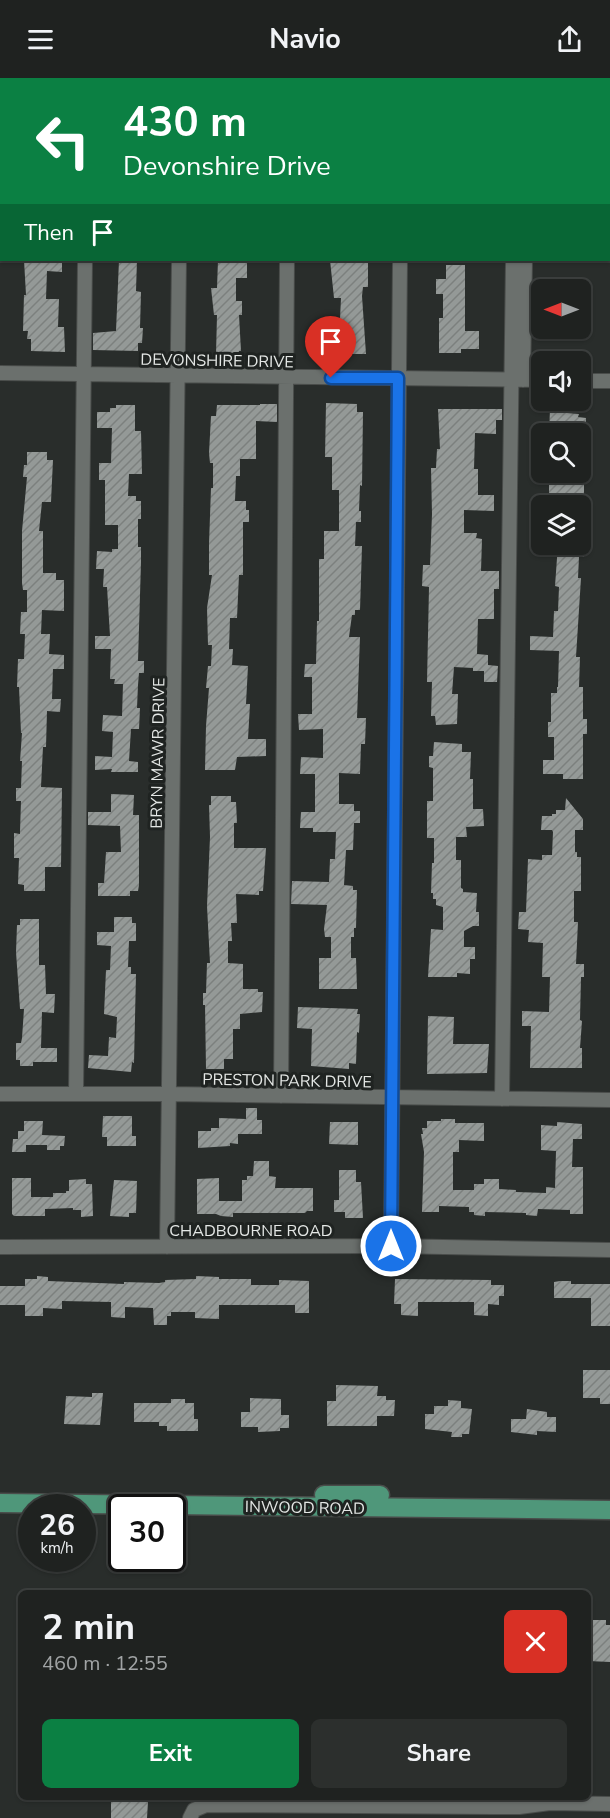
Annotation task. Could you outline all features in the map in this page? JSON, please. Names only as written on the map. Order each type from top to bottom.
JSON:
[{"type":"main road","name":"INWOOD ROAD","points":[[0,1490],[23,1494]]},
{"type":"main road","name":"INWOOD ROAD","points":[[96,1498],[320,1501],[610,1510]]},
{"type":"main road","name":"INWOOD ROAD","points":[[320,1501],[610,1499]]},
{"type":"main road","name":"INWOOD ROAD","points":[[0,1503],[18,1500]]},
{"type":"street","points":[[76,1094],[85,261]]},
{"type":"street","name":"BRYN MAWR DRIVE","points":[[167,1247],[179,261]]},
{"type":"street","points":[[281,1096],[287,261]]},
{"type":"street","points":[[391,1246],[400,261]]},
{"type":"street","points":[[513,261],[517,380]]},
{"type":"street","points":[[502,1099],[517,380],[525,261]]},
{"type":"street","name":"DEVONSHIRE DRIVE","points":[[0,373],[531,380]]},
{"type":"street","points":[[591,381],[610,381]]},
{"type":"street","name":"PRESTON PARK DRIVE","points":[[0,1094],[610,1100]]},
{"type":"street","name":"CHADBOURNE ROAD","points":[[0,1248],[391,1246],[610,1250]]},
{"type":"street","points":[[192,1814],[206,1805],[297,1812],[519,1813],[550,1803],[610,1804]]},
{"type":"building","points":[[24,261],[62,261],[62,272],[47,271],[46,299],[59,299],[58,327],[64,327],[65,352],[31,351],[31,339],[27,339],[28,331],[23,331],[24,295],[26,295]]},
{"type":"building","points":[[119,261],[137,261],[136,291],[141,292],[142,343],[138,343],[138,351],[93,350],[93,333],[116,331]]},
{"type":"building","points":[[218,261],[247,261],[247,278],[236,278],[236,301],[242,301],[242,315],[239,315],[241,351],[239,354],[216,354],[217,315],[214,315],[211,288],[217,288]]},
{"type":"building","points":[[330,261],[368,261],[368,287],[363,287],[362,296],[366,354],[337,354],[335,339],[339,339],[341,298],[334,298]]},
{"type":"building","points":[[446,265],[465,265],[465,331],[479,331],[479,349],[461,349],[461,353],[439,353],[439,318],[443,318],[443,294],[436,294],[436,279],[446,279]]},
{"type":"building","points":[[326,403],[357,404],[357,412],[363,412],[362,486],[360,485],[359,511],[361,511],[361,522],[356,522],[355,546],[362,546],[360,610],[355,610],[355,615],[352,615],[349,637],[360,637],[357,718],[366,718],[365,744],[361,744],[360,774],[339,773],[339,804],[354,804],[354,811],[360,811],[360,823],[354,823],[353,850],[346,850],[344,885],[353,886],[353,890],[357,890],[356,928],[354,928],[354,937],[351,937],[351,958],[356,958],[357,989],[319,989],[319,958],[331,958],[331,937],[325,937],[324,929],[327,905],[291,904],[292,881],[329,882],[330,859],[335,859],[336,832],[313,832],[313,828],[300,828],[301,812],[315,812],[315,774],[300,774],[301,757],[323,758],[323,729],[299,730],[298,714],[312,714],[312,677],[304,677],[305,664],[316,664],[319,559],[324,559],[324,531],[339,531],[339,490],[332,490],[332,457],[325,457]]},
{"type":"building","points":[[277,404],[277,422],[256,421],[256,459],[240,459],[240,476],[236,476],[235,501],[246,501],[249,522],[243,522],[243,575],[239,575],[237,618],[230,618],[229,649],[233,649],[232,665],[248,666],[246,704],[250,704],[248,739],[266,739],[266,756],[237,757],[235,770],[205,770],[209,688],[206,688],[208,666],[211,666],[212,645],[208,645],[207,608],[212,575],[209,575],[211,488],[213,488],[213,463],[210,463],[209,453],[211,416],[216,416],[217,405]]},
{"type":"building","points":[[116,405],[135,405],[135,431],[141,431],[142,474],[129,474],[128,496],[136,496],[136,501],[141,501],[141,519],[138,519],[138,547],[141,547],[141,562],[138,661],[144,661],[144,673],[139,673],[137,708],[140,708],[139,729],[131,729],[129,761],[138,762],[138,772],[95,770],[95,756],[112,757],[113,732],[102,731],[103,715],[122,716],[123,684],[114,684],[115,679],[110,679],[111,649],[95,649],[95,636],[110,636],[107,587],[103,587],[104,569],[96,569],[97,551],[112,552],[112,549],[118,549],[118,525],[105,525],[105,480],[99,480],[99,463],[111,463],[112,428],[97,428],[97,412],[110,412],[110,408],[116,408]]},
{"type":"building","points":[[438,409],[502,409],[502,420],[496,420],[496,434],[475,433],[474,469],[478,469],[478,495],[494,495],[494,511],[464,510],[464,533],[477,533],[476,538],[482,539],[481,571],[499,571],[499,589],[494,589],[494,619],[478,619],[477,654],[488,655],[488,665],[498,666],[497,682],[484,682],[484,671],[454,667],[452,694],[458,694],[457,724],[436,725],[435,716],[431,716],[432,682],[427,682],[429,587],[422,586],[423,565],[430,565],[431,468],[436,468],[437,449],[440,449]]},
{"type":"building","points":[[550,411],[568,411],[567,413],[579,414],[578,417],[586,418],[586,423],[549,423]]},
{"type":"building","points":[[27,452],[47,452],[47,460],[53,460],[51,502],[42,502],[39,531],[43,531],[43,573],[56,573],[56,580],[64,580],[64,611],[42,610],[41,634],[50,634],[49,654],[64,655],[64,669],[53,669],[52,699],[61,699],[60,712],[47,711],[46,747],[43,747],[41,787],[62,788],[61,867],[45,867],[45,891],[24,891],[24,885],[18,884],[19,858],[14,858],[14,833],[20,834],[21,801],[16,801],[16,788],[21,788],[22,733],[19,687],[17,687],[18,659],[24,659],[25,634],[20,634],[21,612],[27,612],[27,590],[23,590],[22,583],[22,531],[27,477],[23,477],[24,465],[27,465]]},
{"type":"building","points":[[549,483],[584,483],[584,495],[549,495]]},
{"type":"building","points":[[557,555],[584,555],[584,557],[579,557],[578,578],[581,578],[576,657],[580,657],[579,687],[583,687],[583,719],[587,719],[587,734],[583,734],[583,779],[563,779],[563,774],[543,774],[543,760],[554,760],[554,737],[548,737],[548,722],[551,722],[551,693],[557,693],[558,687],[559,651],[530,650],[530,636],[553,637],[554,611],[558,611],[559,587],[555,586]]},
{"type":"building","points":[[434,742],[462,744],[462,752],[471,752],[470,779],[473,779],[473,809],[483,809],[484,826],[466,827],[467,837],[456,837],[456,860],[461,860],[461,888],[463,892],[477,893],[476,912],[479,912],[479,926],[473,926],[464,931],[464,947],[475,947],[475,959],[470,959],[470,974],[457,973],[457,977],[428,977],[431,929],[443,930],[443,907],[436,905],[436,899],[433,899],[433,893],[431,893],[434,838],[427,838],[427,801],[433,801],[433,768],[429,767],[429,756],[433,756]]},
{"type":"building","points":[[111,794],[134,795],[133,815],[139,815],[139,885],[138,891],[130,891],[130,896],[98,896],[98,883],[104,883],[106,852],[121,852],[120,826],[88,825],[88,812],[111,812]]},
{"type":"building","points":[[211,796],[231,796],[231,802],[236,802],[237,823],[234,823],[234,848],[266,848],[263,891],[259,891],[259,895],[236,894],[237,923],[231,923],[232,941],[228,941],[228,963],[243,964],[243,989],[258,989],[258,992],[263,992],[262,1012],[240,1014],[240,1029],[233,1029],[233,1059],[224,1059],[224,1069],[206,1069],[203,993],[206,993],[207,963],[210,963],[207,906]]},
{"type":"building","points":[[566,798],[583,819],[583,830],[575,830],[575,852],[577,852],[577,857],[581,857],[581,891],[574,891],[574,922],[578,922],[576,964],[584,964],[584,977],[581,977],[580,1020],[582,1021],[580,1048],[582,1048],[582,1068],[530,1068],[531,1026],[522,1026],[522,1011],[549,1012],[550,977],[542,977],[543,943],[528,942],[529,930],[518,929],[519,912],[526,912],[528,859],[542,860],[542,855],[552,855],[553,832],[552,830],[541,830],[542,816],[552,816],[556,814],[556,810],[565,810]]},
{"type":"building","points":[[114,917],[132,917],[132,923],[136,923],[136,941],[129,941],[128,967],[131,967],[131,974],[136,974],[134,1063],[132,1062],[131,1072],[88,1068],[89,1055],[108,1056],[109,1037],[116,1038],[117,1017],[104,1014],[106,970],[110,970],[111,946],[97,945],[97,932],[114,932]]},
{"type":"building","points":[[20,919],[39,919],[39,965],[45,965],[46,994],[55,994],[54,1013],[42,1012],[41,1048],[57,1048],[57,1062],[33,1062],[33,1066],[20,1066],[20,1060],[16,1060],[16,1043],[21,1043],[24,1009],[20,1009],[16,952],[17,925],[20,925]]},
{"type":"building","points":[[298,1007],[358,1009],[357,1014],[360,1014],[356,1064],[349,1063],[349,1069],[311,1066],[312,1029],[297,1028]]},
{"type":"building","points":[[428,1016],[454,1017],[453,1044],[489,1044],[487,1073],[427,1074]]},
{"type":"building","points":[[246,1108],[257,1108],[257,1120],[262,1120],[262,1134],[238,1134],[238,1144],[198,1148],[198,1131],[211,1131],[211,1128],[219,1128],[219,1118],[246,1119]]},
{"type":"building","points":[[103,1116],[132,1116],[132,1136],[136,1136],[136,1146],[107,1146],[107,1137],[102,1137]]},
{"type":"building","points":[[441,1119],[455,1119],[455,1123],[484,1123],[484,1141],[459,1140],[459,1152],[453,1152],[453,1190],[474,1190],[474,1184],[484,1184],[484,1179],[499,1179],[499,1189],[546,1193],[546,1187],[555,1188],[556,1151],[541,1150],[541,1125],[557,1126],[557,1122],[582,1124],[582,1139],[573,1139],[572,1167],[583,1167],[583,1214],[570,1214],[570,1210],[538,1209],[537,1216],[526,1215],[526,1213],[485,1212],[485,1216],[474,1215],[474,1212],[469,1212],[469,1207],[439,1206],[439,1212],[422,1212],[424,1152],[422,1128],[427,1128],[427,1121],[441,1121]]},
{"type":"building","points":[[24,1121],[43,1121],[42,1135],[65,1136],[64,1146],[60,1146],[60,1150],[47,1150],[47,1145],[26,1145],[26,1152],[12,1152],[13,1139],[18,1139],[18,1131],[24,1131]]},
{"type":"building","points":[[330,1122],[358,1122],[358,1145],[329,1144]]},
{"type":"building","points":[[254,1161],[269,1161],[269,1176],[276,1177],[275,1188],[313,1188],[313,1211],[233,1213],[233,1217],[197,1214],[197,1179],[219,1178],[219,1201],[242,1201],[242,1180],[247,1180],[247,1176],[253,1176]]},
{"type":"building","points":[[339,1170],[356,1170],[356,1182],[361,1182],[363,1218],[345,1218],[345,1212],[334,1212],[334,1200],[339,1200]]},
{"type":"building","points":[[12,1178],[31,1178],[31,1197],[53,1197],[53,1193],[66,1193],[69,1191],[69,1180],[86,1179],[86,1184],[92,1184],[93,1216],[81,1217],[81,1210],[73,1210],[73,1208],[45,1209],[45,1216],[14,1216],[12,1214]]},
{"type":"building","points":[[114,1180],[137,1181],[136,1213],[129,1213],[129,1217],[110,1216]]},
{"type":"building","points":[[37,1276],[48,1277],[48,1281],[124,1284],[124,1282],[159,1283],[165,1280],[196,1279],[196,1276],[251,1279],[251,1285],[279,1285],[279,1280],[309,1281],[309,1313],[295,1313],[295,1305],[219,1305],[219,1319],[195,1318],[195,1312],[171,1312],[171,1316],[167,1316],[167,1325],[154,1325],[153,1308],[125,1307],[125,1318],[111,1317],[111,1302],[62,1301],[62,1309],[43,1308],[43,1316],[25,1316],[25,1305],[0,1305],[0,1286],[25,1286],[25,1279],[37,1279]]},
{"type":"building","points":[[395,1279],[491,1280],[491,1285],[504,1285],[504,1296],[499,1296],[499,1305],[488,1304],[488,1316],[474,1315],[474,1302],[418,1302],[418,1316],[401,1315],[401,1304],[394,1304]]},
{"type":"building","points":[[571,1281],[571,1284],[610,1284],[610,1326],[591,1326],[591,1298],[554,1298],[554,1282]]},
{"type":"building","points":[[583,1370],[610,1370],[610,1404],[600,1404],[600,1398],[583,1398]]},
{"type":"building","points":[[336,1385],[378,1386],[377,1396],[386,1396],[386,1400],[395,1400],[394,1416],[377,1416],[377,1426],[327,1426],[327,1401],[336,1401]]},
{"type":"building","points":[[92,1393],[103,1393],[100,1425],[64,1424],[66,1396],[92,1397]]},
{"type":"building","points":[[250,1398],[281,1399],[281,1415],[289,1415],[289,1428],[280,1428],[280,1431],[258,1432],[258,1427],[241,1427],[241,1412],[250,1412]]},
{"type":"building","points":[[171,1399],[185,1399],[185,1403],[194,1403],[194,1419],[198,1419],[198,1431],[167,1431],[167,1426],[159,1426],[159,1422],[134,1422],[134,1403],[171,1403]]},
{"type":"building","points":[[448,1400],[461,1401],[461,1408],[472,1409],[469,1434],[462,1434],[462,1437],[451,1437],[452,1432],[425,1429],[425,1414],[434,1414],[434,1406],[448,1406]]},
{"type":"building","points":[[527,1409],[547,1412],[547,1417],[556,1417],[556,1432],[537,1431],[537,1435],[511,1432],[511,1419],[526,1419]]},
{"type":"building","points":[[591,1620],[606,1620],[606,1625],[610,1625],[610,1662],[591,1661]]},
{"type":"building","points":[[111,1802],[148,1802],[147,1818],[111,1818]]},
{"type":"route","points":[[331,378],[398,378],[391,1246]]}]
